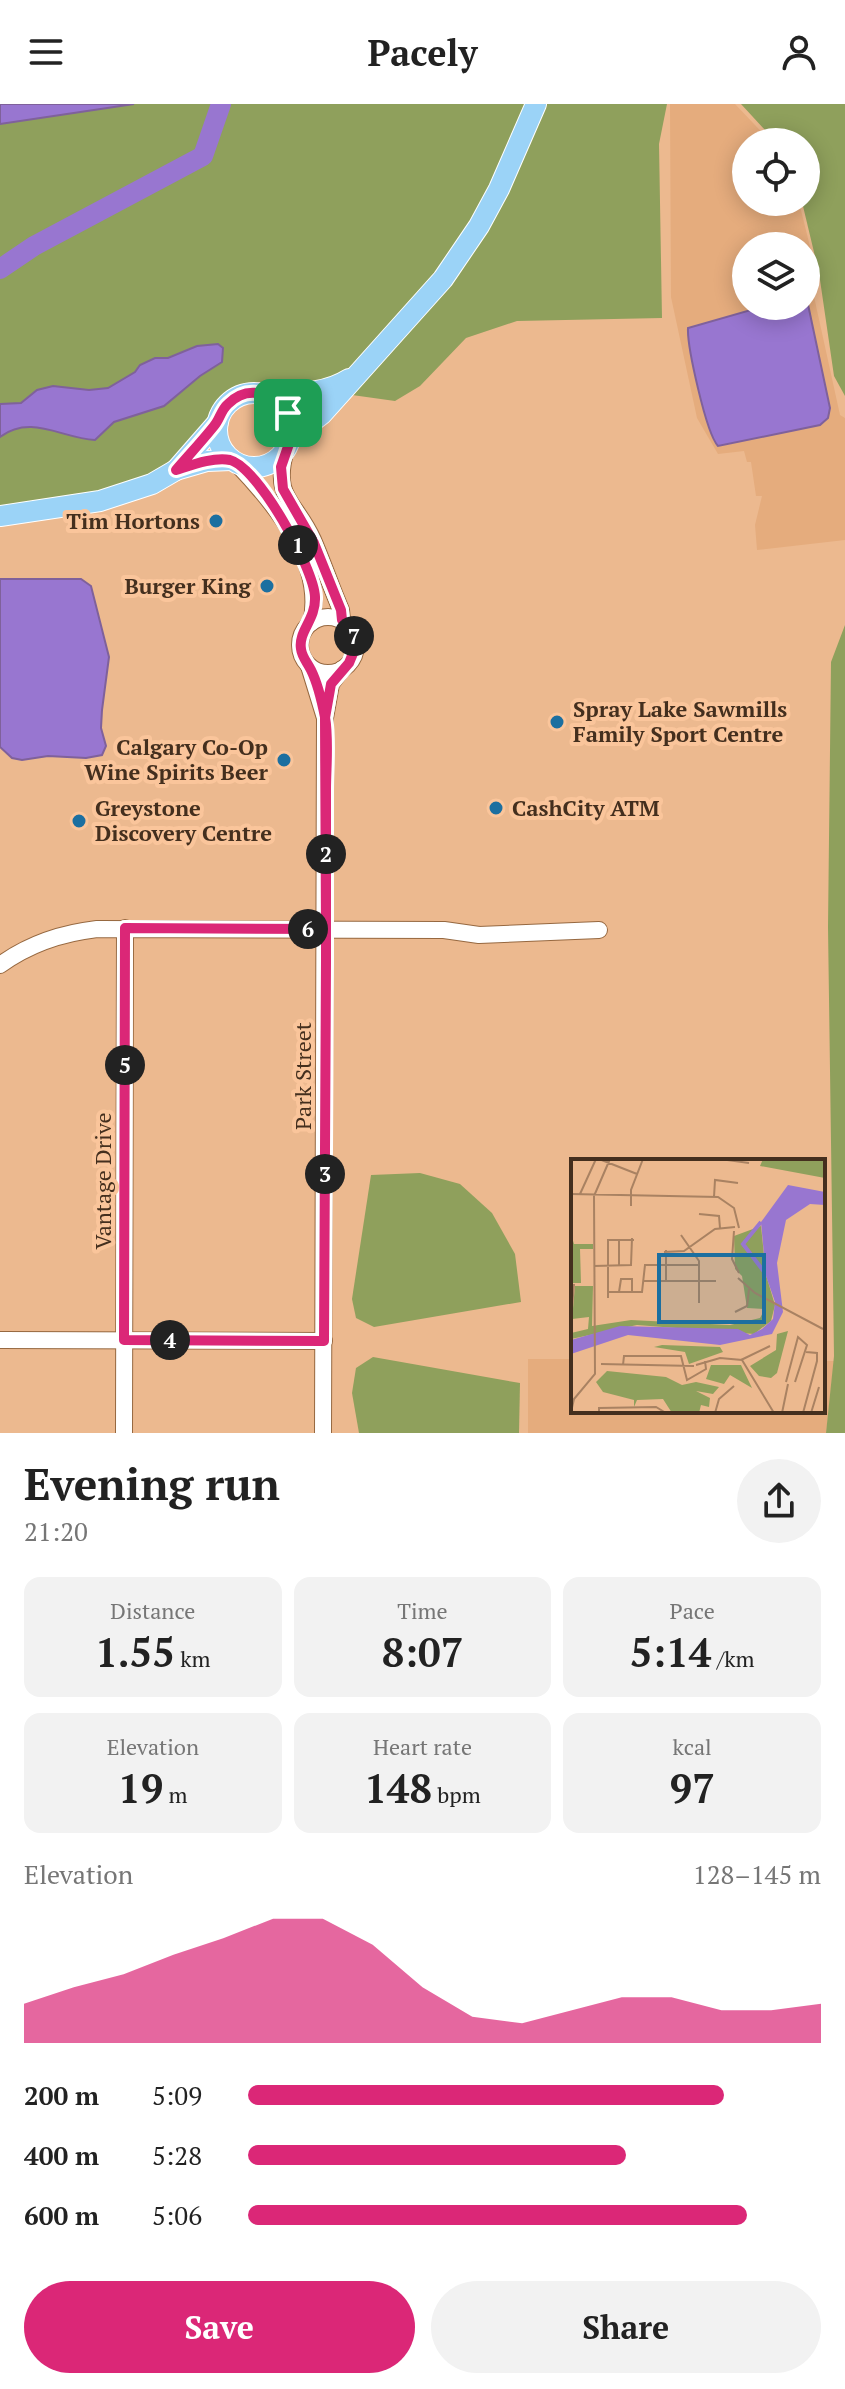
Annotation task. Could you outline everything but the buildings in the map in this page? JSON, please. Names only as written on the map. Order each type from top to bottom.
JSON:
[{"type":"main road","points":[[0,516],[100,501],[152,484],[176,470],[207,461],[256,468],[268,465],[322,414],[427,298],[472,237],[499,189],[536,104]]},
{"type":"main road","points":[[176,470],[218,422],[228,403],[248,393],[325,390],[359,372]]},
{"type":"main road","points":[[259,393],[272,396],[288,413],[291,425],[288,444]]},
{"type":"main road","points":[[218,422],[220,444],[234,463]]},
{"type":"street","points":[[234,463],[282,518],[300,550],[314,588],[311,623],[303,633],[301,652],[309,666],[324,673],[342,669],[354,655],[356,646],[352,631],[342,620],[341,610],[314,543],[283,489],[281,474],[288,444]]},
{"type":"street","points":[[311,623],[326,617],[342,620]]},
{"type":"street","name":"Park Street","points":[[309,666],[325,718]]},
{"type":"street","name":"Park Street","points":[[323,1433],[325,718],[331,684],[342,669]]},
{"type":"street","name":"Vantage Drive","points":[[124,1433],[125,928]]},
{"type":"street","points":[[0,965],[25,949],[86,930],[444,930],[479,935],[599,930]]},
{"type":"street","points":[[0,1340],[324,1341]]},
{"type":"shaded area","points":[[0,104],[134,104],[0,124]]},
{"type":"shaded area","points":[[670,104],[735,104],[758,128],[732,128],[732,216],[802,216],[806,232],[732,232],[732,320],[819,320],[840,415],[845,418],[845,540],[757,550],[755,525],[762,496],[756,496],[751,462],[747,462],[744,451],[718,454],[697,418],[671,297]]},
{"type":"shaded area","points":[[732,315],[732,320],[811,320],[830,408],[828,418],[820,425],[718,446],[708,425],[698,389],[688,328]]},
{"type":"shaded area","points":[[218,344],[223,348],[222,362],[164,406],[114,422],[95,440],[35,427],[12,430],[0,437],[0,404],[21,403],[37,390],[53,386],[89,390],[108,388],[155,358],[168,358],[197,346]]},
{"type":"shaded area","points":[[0,579],[81,579],[91,586],[109,657],[101,728],[106,746],[102,755],[22,760],[12,758],[0,747]]},
{"type":"shaded area","points":[[528,1359],[571,1359],[571,1413],[825,1413],[825,1361],[834,1361],[826,1433],[528,1433]]},
{"type":"green space","points":[[134,104],[667,104],[659,144],[662,318],[517,321],[466,338],[420,386],[395,401],[259,382],[217,404],[176,470],[152,484],[0,516],[0,124]]},
{"type":"green space","points":[[741,104],[845,104],[845,396],[834,376],[820,280],[820,232],[809,232],[805,216],[820,216],[820,128],[763,128]]},
{"type":"green space","points":[[845,625],[845,1433],[826,1433],[834,1356],[828,927],[831,662]]},
{"type":"green space","points":[[420,1173],[460,1184],[492,1213],[515,1254],[521,1302],[374,1327],[356,1318],[352,1299],[371,1175]]},
{"type":"green space","points":[[373,1357],[520,1383],[519,1433],[359,1433],[352,1393],[356,1368]]},
{"type":"waterway","points":[[0,269],[34,246],[203,156],[221,104]]},
{"type":"place","name":"Tim Hortons","points":[[216,521]]},
{"type":"place","name":"Burger King","points":[[267,586]]},
{"type":"place","name":"Spray Lake Sawmills Family Sport Centre","points":[[557,722]]},
{"type":"place","name":"Calgary Co-Op Wine Spirits Beer","points":[[284,760]]},
{"type":"place","name":"CashCity ATM","points":[[496,808]]},
{"type":"place","name":"Greystone Discovery Centre","points":[[79,821]]},
{"type":"route","points":[[288,413],[272,396],[248,393],[237,397],[228,403],[218,422],[176,470],[207,461],[231,460],[238,465],[282,518],[300,550],[314,588],[315,608],[300,642],[305,662],[315,679],[325,718],[326,801],[326,901],[326,929],[326,961],[324,1341],[124,1340],[125,928],[326,929],[325,718],[331,684],[349,663],[356,646],[352,631],[342,620],[341,610],[310,533],[283,489],[281,467],[291,438],[288,413]]}]
